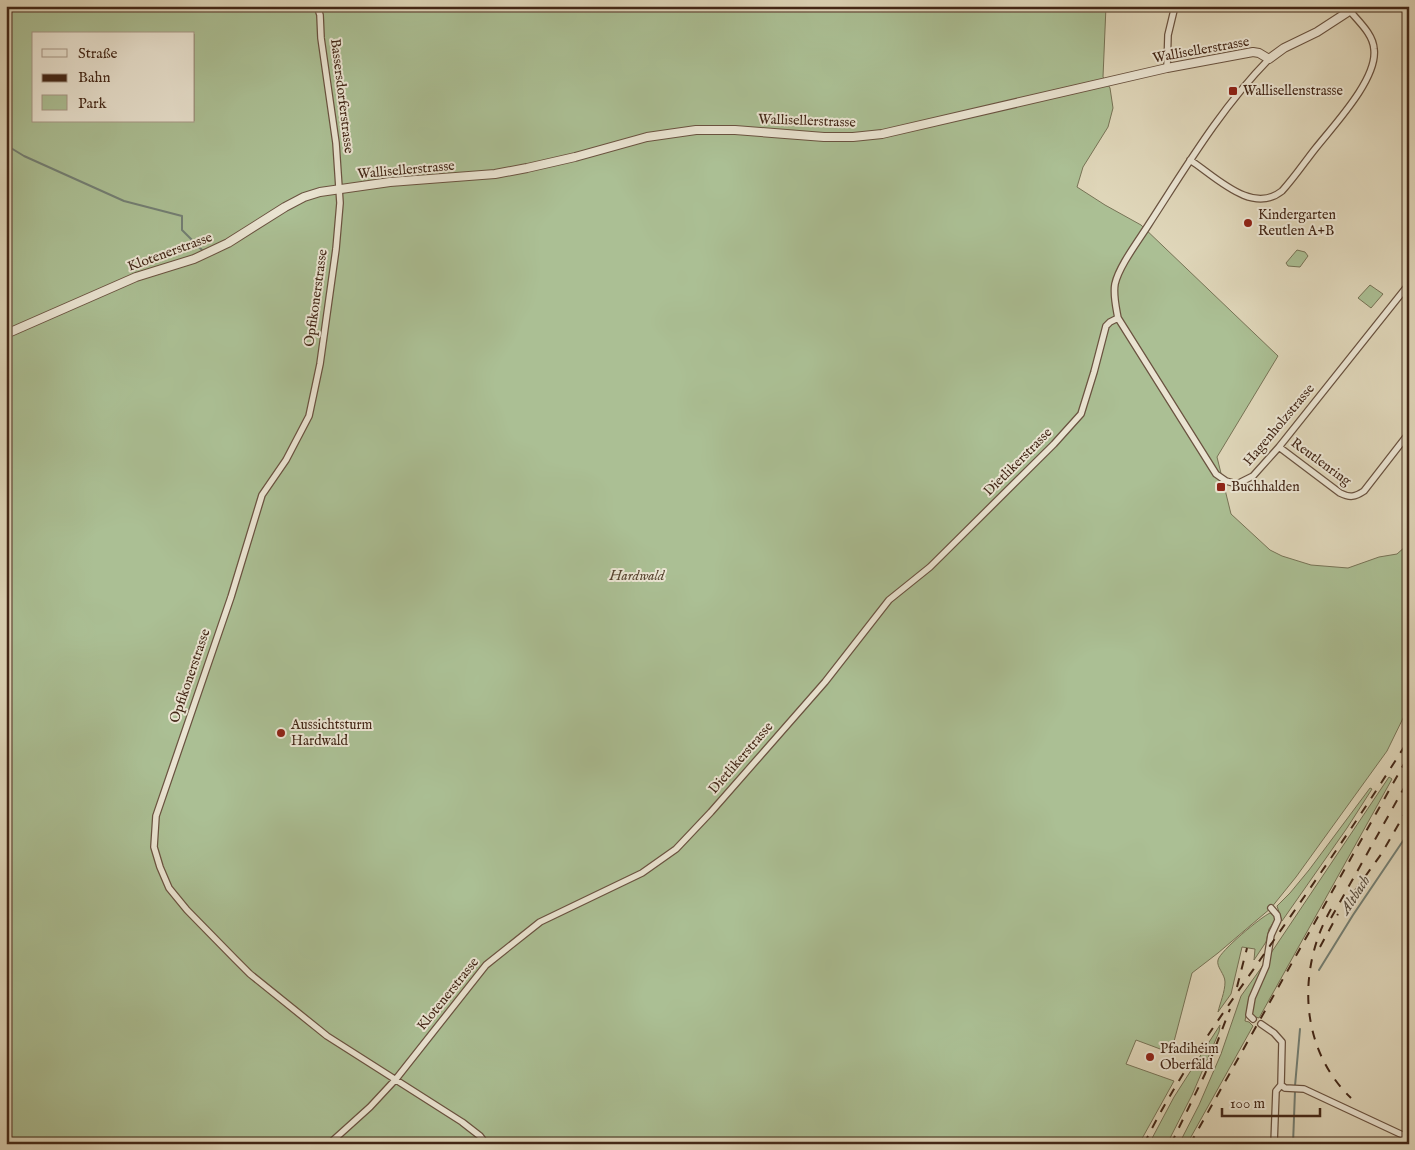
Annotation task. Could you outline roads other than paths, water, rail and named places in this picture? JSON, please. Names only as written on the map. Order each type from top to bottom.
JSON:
[{"type":"street","name":"Bassersdorferstrasse","points":[[317,6],[320,15],[321,38],[336,143],[339,189]]},
{"type":"street","points":[[1167,68],[1168,35],[1175,6]]},
{"type":"street","points":[[1118,318],[1115,284],[1120,272],[1190,160],[1237,94],[1269,60],[1284,48],[1316,32],[1353,8],[1373,43],[1375,53],[1372,65],[1363,86],[1351,105],[1282,191],[1268,199],[1248,198],[1190,160]]},
{"type":"street","name":"Wallisellerstrasse","points":[[339,189],[390,182],[495,174],[575,157],[646,137],[696,130],[735,130],[824,137],[882,134],[1167,68],[1253,52],[1260,53],[1269,60]]},
{"type":"street","name":"Klotenerstrasse","points":[[6,334],[136,277],[194,259],[228,242],[304,197],[339,189]]},
{"type":"street","name":"Opfikonerstrasse","points":[[339,189],[340,203],[320,364],[309,416],[286,460],[262,495],[231,597],[156,816],[154,847],[164,877],[176,898],[250,974],[327,1036],[462,1122],[480,1136],[486,1144]]},
{"type":"street","name":"Hagenholzstrasse","points":[[1118,318],[1216,474],[1226,481],[1237,484],[1253,476],[1279,447],[1409,284]]},
{"type":"street","name":"Dietlikerstrasse","points":[[609,890],[642,873],[676,849],[825,682],[889,600],[930,567],[1054,444],[1081,414],[1106,326],[1118,318]]},
{"type":"street","name":"Reutlenring","points":[[1279,447],[1340,493],[1348,497],[1355,497],[1364,491],[1409,433]]},
{"type":"street","name":"Klotenerstrasse","points":[[328,1144],[370,1107],[396,1079],[486,965],[540,922],[609,890]]},
{"type":"street","points":[[1253,1019],[1249,1015],[1251,1001],[1265,968],[1270,935],[1278,920],[1277,915],[1271,908]]},
{"type":"street","points":[[1261,1024],[1274,1033],[1282,1042],[1281,1085],[1276,1090],[1274,1144]]},
{"type":"street","points":[[1281,1085],[1289,1088],[1301,1088],[1409,1138]]},
{"type":"waterway","points":[[6,145],[24,156],[124,201],[182,216],[182,230],[202,250]]},
{"type":"waterway","name":"Altbach","points":[[1319,970],[1353,915],[1409,832]]},
{"type":"waterway","name":"Altbach","points":[[1295,1086],[1300,1029]]},
{"type":"waterway","name":"Altbach","points":[[1293,1144],[1295,1091]]},
{"type":"railway","points":[[1144,1144],[1156,1120],[1198,1050],[1336,851],[1409,739]]},
{"type":"railway","points":[[1190,1144],[1409,755]]},
{"type":"railway","points":[[1331,918],[1409,779]]},
{"type":"railway","points":[[1344,906],[1382,853],[1409,806]]},
{"type":"railway","points":[[1331,909],[1320,932],[1312,957],[1309,1007],[1313,1032],[1321,1056],[1334,1078],[1351,1098]]},
{"type":"railway","points":[[1320,947],[1338,914]]},
{"type":"railway","points":[[1237,987],[1247,948]]},
{"type":"railway","points":[[1171,1144],[1205,1074],[1230,1009]]},
{"type":"place","name":"Wallisellenstrasse","points":[[1233,91]]},
{"type":"place","name":"Kindergarten Reutlen A+B","points":[[1248,223]]},
{"type":"place","name":"Buchhalden","points":[[1221,487]]},
{"type":"place","name":"Aussichtsturm Hardwald","points":[[281,733]]},
{"type":"place","name":"Pfadiheim Oberfäld","points":[[1150,1057]]},
{"type":"park label","name":"Hardwald","points":[[637,576]]}]
